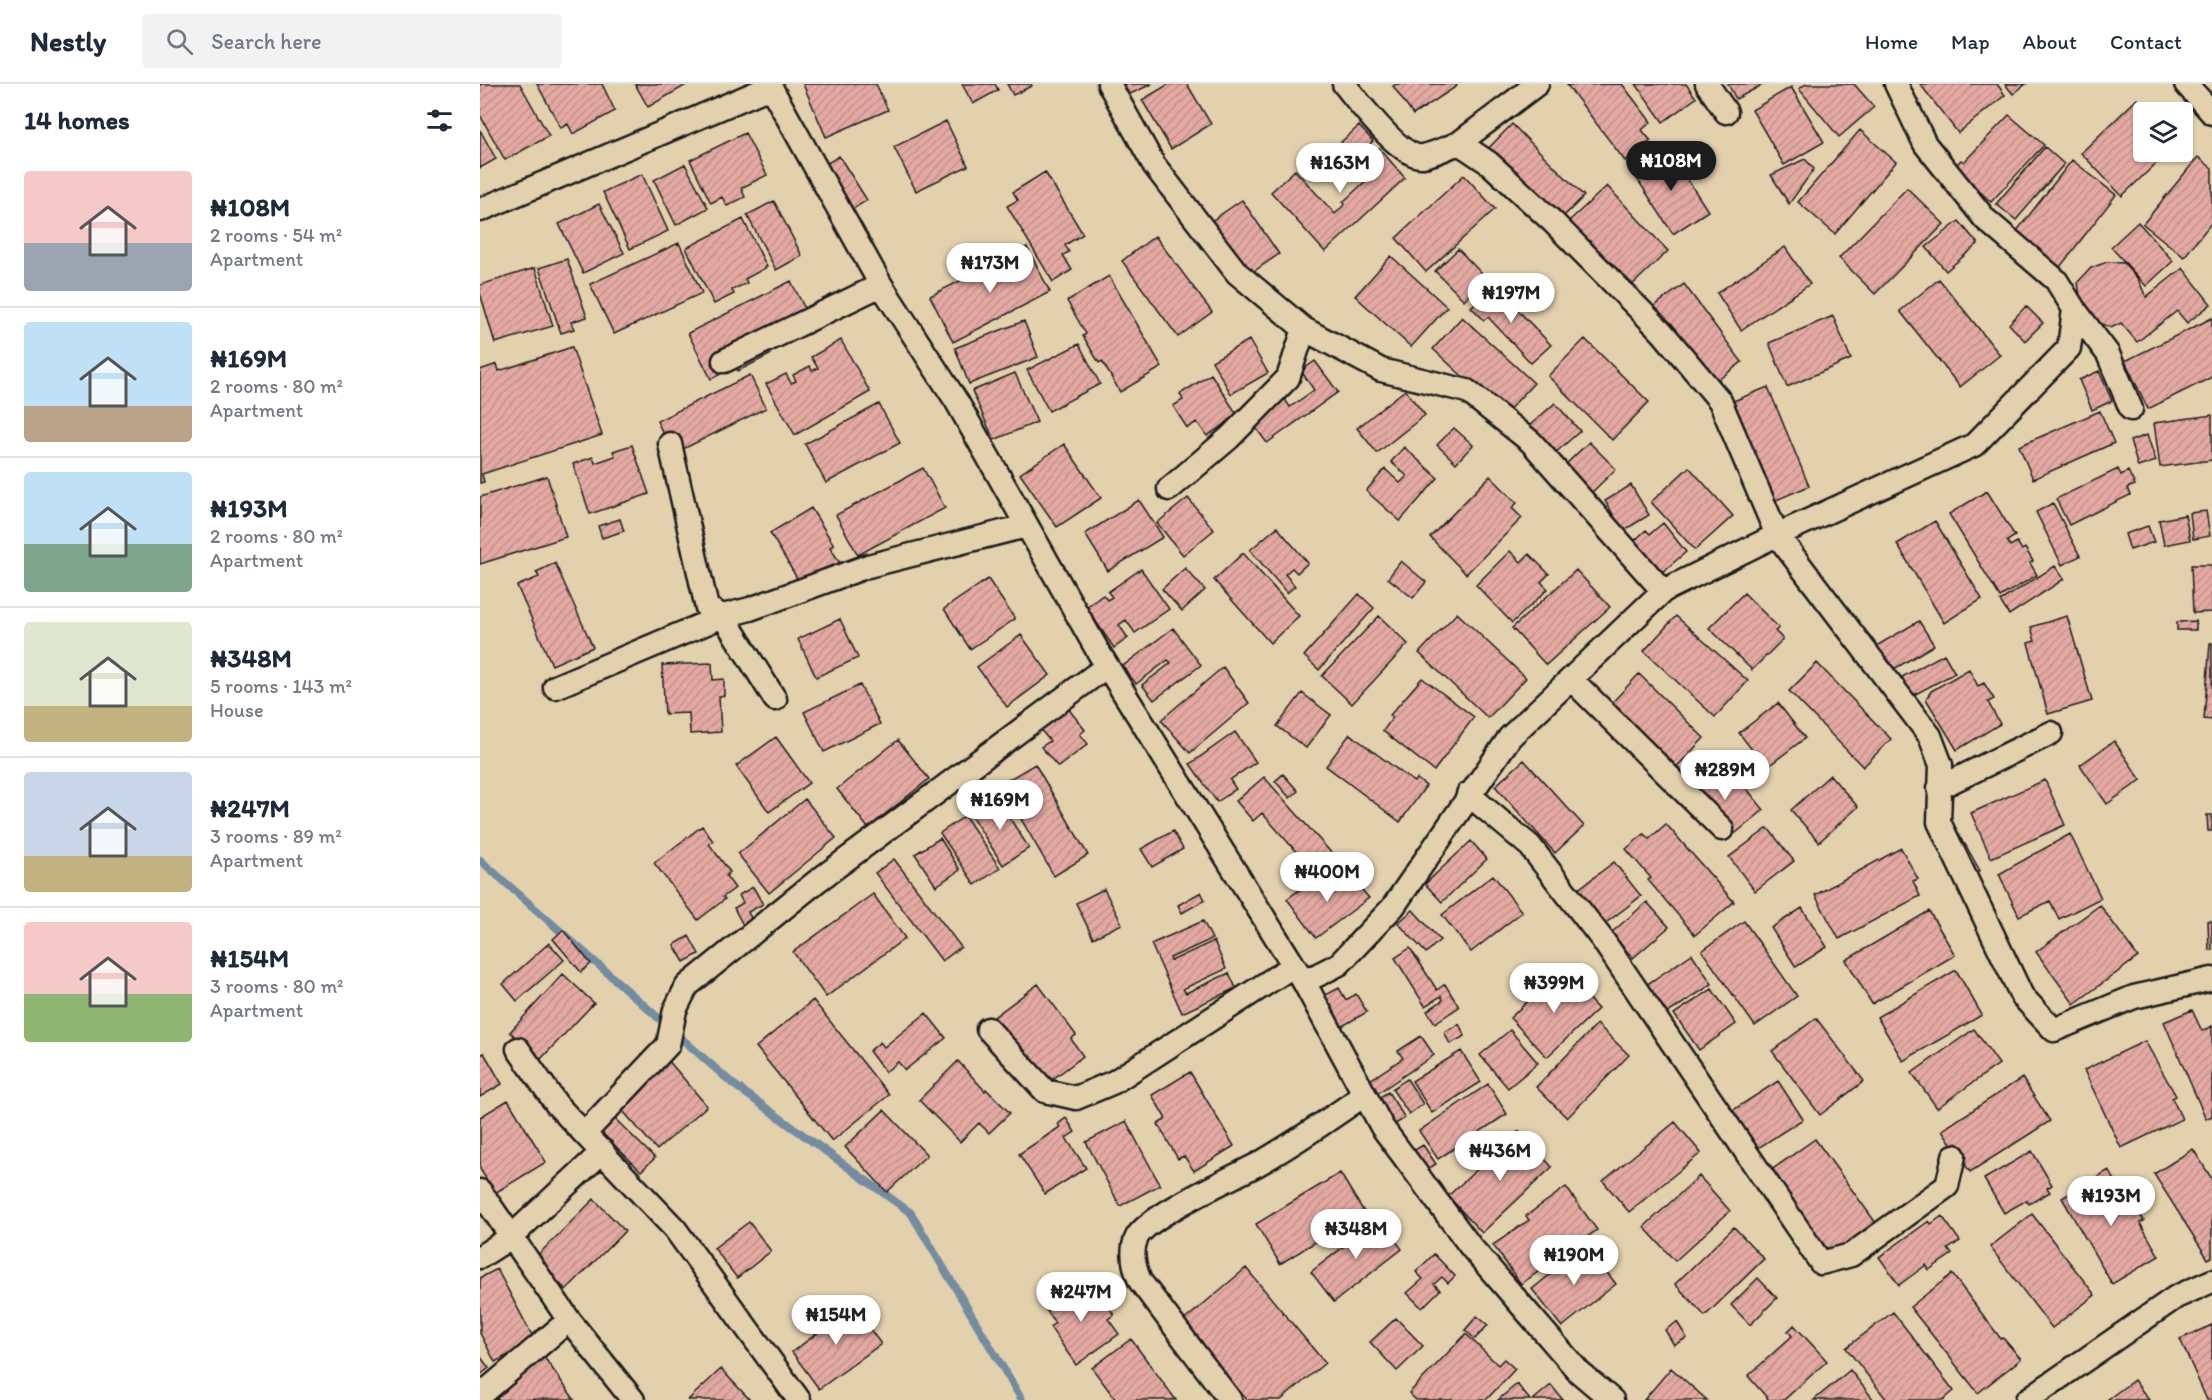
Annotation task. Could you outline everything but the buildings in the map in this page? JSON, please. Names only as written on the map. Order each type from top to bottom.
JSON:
[{"type":"street","points":[[1109,84],[1154,165],[1237,273],[1304,329],[1381,370],[1467,391],[1531,442],[1663,591]]},
{"type":"street","points":[[1344,84],[1364,109],[1405,151],[1421,156],[1459,143],[1537,84]]},
{"type":"street","points":[[1707,84],[1726,112]]},
{"type":"street","points":[[1896,84],[1925,144],[1985,219],[2056,280],[2074,309],[2108,354],[2131,409]]},
{"type":"street","points":[[2186,84],[2212,113]]},
{"type":"street","points":[[480,210],[770,85],[881,285],[957,402],[1107,666],[1299,974],[1382,1127],[1471,1247],[1579,1372],[1612,1400]]},
{"type":"street","points":[[1459,143],[1489,164],[1553,222],[1662,332],[1720,401],[1777,535],[1930,736],[1941,765],[1939,822],[2022,996],[2054,1030],[2134,997],[2212,979]]},
{"type":"street","points":[[724,361],[881,285]]},
{"type":"street","points":[[988,1029],[1045,1091],[1076,1098],[1114,1082],[1299,974],[1339,964],[1393,907],[1468,794],[1510,736],[1663,591],[1777,535],[1974,446],[2069,348],[2074,309]]},
{"type":"street","points":[[1169,489],[1229,438],[1288,378],[1304,329]]},
{"type":"street","points":[[670,444],[707,608],[723,616],[775,699]]},
{"type":"street","points":[[555,687],[723,616],[750,609],[868,566],[1026,526]]},
{"type":"street","points":[[585,1133],[668,1045],[675,1010],[687,986],[816,882],[1107,666]]},
{"type":"street","points":[[1571,679],[1722,829]]},
{"type":"street","points":[[1939,788],[2050,733]]},
{"type":"street","points":[[1468,794],[1530,846],[1602,939],[1821,1263],[1851,1255],[1947,1186],[1954,1156]]},
{"type":"street","points":[[518,1049],[557,1105],[675,1229],[799,1400]]},
{"type":"street","points":[[1230,1400],[1140,1281],[1134,1268],[1133,1252],[1138,1236],[1157,1219],[1261,1162],[1364,1095]]},
{"type":"street","points":[[480,1257],[511,1237],[603,1151]]},
{"type":"street","points":[[480,1191],[569,1320],[633,1400]]},
{"type":"street","points":[[2041,1396],[2176,1297],[2212,1281]]},
{"type":"street","points":[[480,1396],[569,1320]]},
{"type":"waterway","points":[[480,860],[733,1084],[911,1213],[1022,1400]]}]
